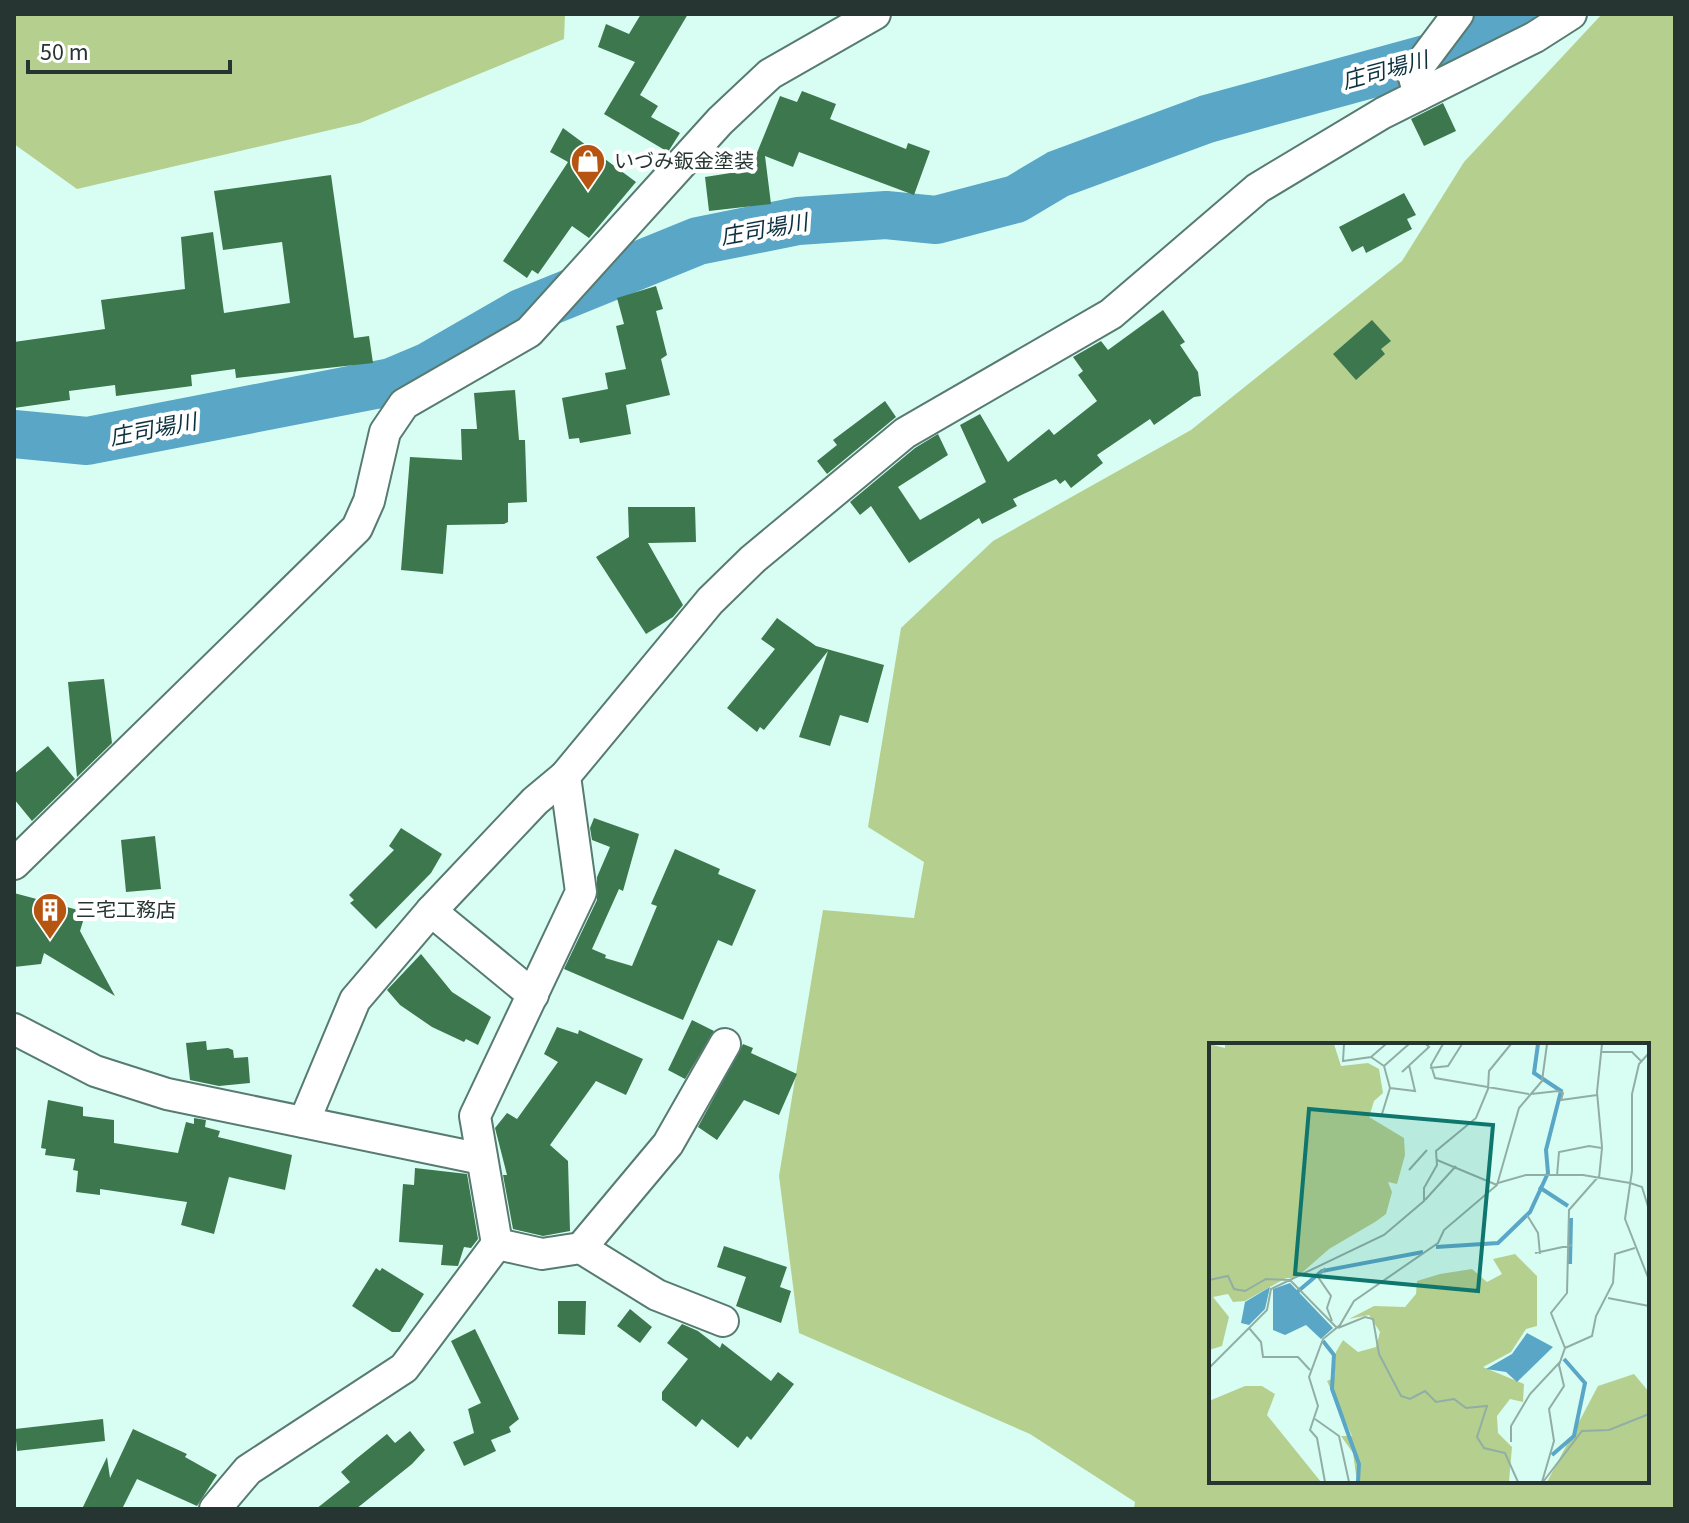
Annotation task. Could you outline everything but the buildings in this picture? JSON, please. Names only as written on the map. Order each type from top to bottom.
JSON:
[{"type":"street","points":[[14,864],[357,528],[369,501],[385,432],[404,404],[529,332],[720,121],[770,74],[875,14]]},
{"type":"street","points":[[1419,95],[1413,74],[1458,14]]},
{"type":"street","points":[[304,1122],[355,1000],[431,911],[535,801],[565,776],[710,601],[753,559],[905,433],[1111,314],[1258,188],[1383,113],[1535,37],[1571,14]]},
{"type":"street","points":[[215,1509],[248,1470],[404,1368],[497,1244],[475,1116],[581,892],[565,776]]},
{"type":"street","points":[[431,911],[533,995]]},
{"type":"street","points":[[14,1029],[110,1076],[167,1094],[482,1159]]},
{"type":"street","points":[[581,1248],[668,1144],[725,1044]]},
{"type":"street","points":[[497,1244],[542,1254],[581,1248],[657,1295],[723,1321]]},
{"type":"green space","points":[[14,14],[565,14],[564,39],[360,123],[77,189],[14,144]]},
{"type":"green space","points":[[1602,14],[1675,14],[1675,1509],[1134,1509],[1135,1502],[1030,1434],[799,1333],[779,1176],[823,910],[914,918],[924,862],[868,827],[901,628],[993,541],[1191,430],[1402,261],[1464,162]]},
{"type":"waterway","name":"庄司場川","points":[[14,434],[87,441],[391,382],[429,366],[521,313],[698,241],[798,221],[886,215],[936,220],[1016,199],[1058,174],[1207,119],[1444,54],[1512,14]]},
{"type":"place","name":"いづみ鈑金塗装","points":[[588,192]]},
{"type":"place","name":"三宅工務店","points":[[50,941]]}]
